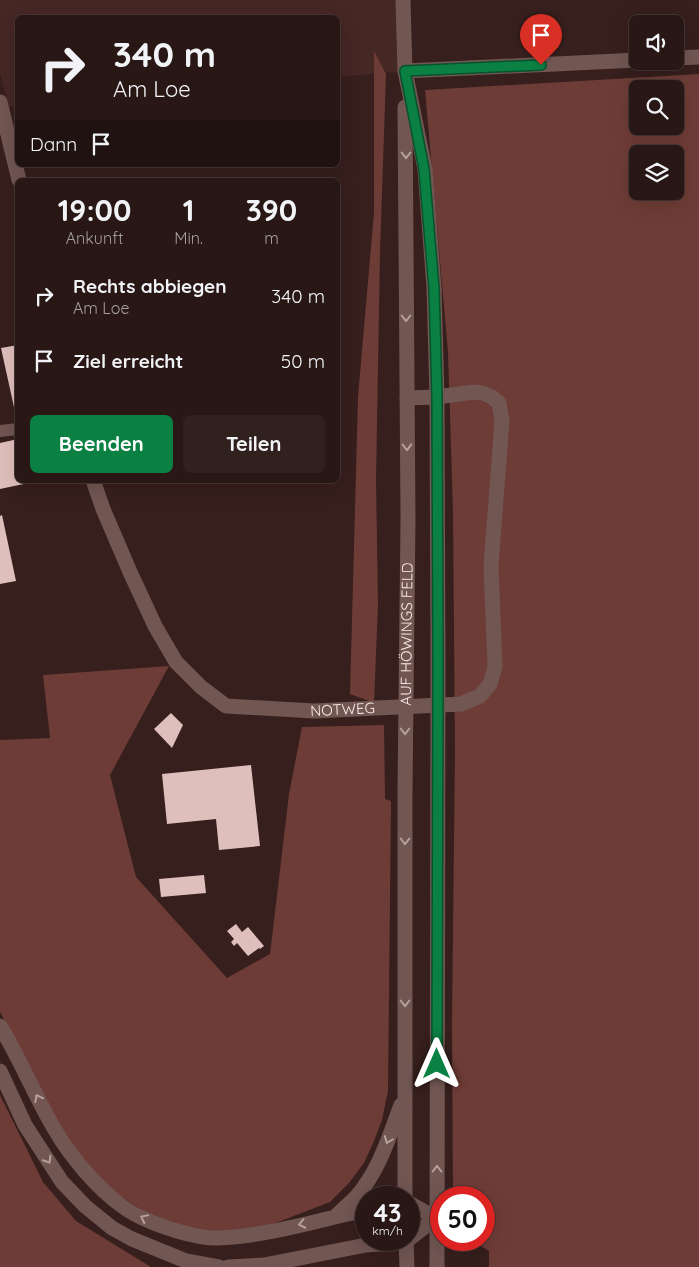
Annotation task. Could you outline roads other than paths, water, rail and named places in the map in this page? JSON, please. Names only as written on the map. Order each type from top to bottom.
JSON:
[{"type":"main road","name":"AUF HÖWINGS FELD","points":[[403,0],[408,519],[405,665],[405,1186]]},
{"type":"main road","points":[[684,58],[699,57]]},
{"type":"main road","points":[[405,71],[629,60]]},
{"type":"main road","name":"AUF HÖWINGS FELD","points":[[405,71],[424,169],[434,288],[437,397],[438,664],[436,1186]]},
{"type":"main road","points":[[0,102],[5,140],[18,178]]},
{"type":"main road","name":"NOTWEG","points":[[94,483],[130,572],[155,626],[176,662],[200,687],[226,706],[314,711],[461,704],[480,696],[490,684],[495,667],[491,566],[502,421],[499,403],[483,393],[474,392],[437,397],[407,398]]},
{"type":"main road","points":[[0,1026],[55,1130],[77,1161],[122,1206],[144,1219],[181,1232],[216,1238],[256,1234],[355,1212]]},
{"type":"main road","points":[[0,1071],[30,1133],[62,1182],[85,1206],[112,1228],[132,1239],[186,1261],[219,1267]]},
{"type":"main road","points":[[336,1216],[357,1196],[374,1171],[386,1146],[404,1095]]},
{"type":"main road","points":[[420,1230],[430,1223]]},
{"type":"main road","points":[[228,1267],[264,1265],[355,1247]]},
{"type":"main road","points":[[406,1267],[407,1251]]},
{"type":"main road","name":"AUF HÖWINGS FELD","points":[[437,1251],[437,1267]]},
{"type":"lane","points":[[0,431],[15,429]]}]
